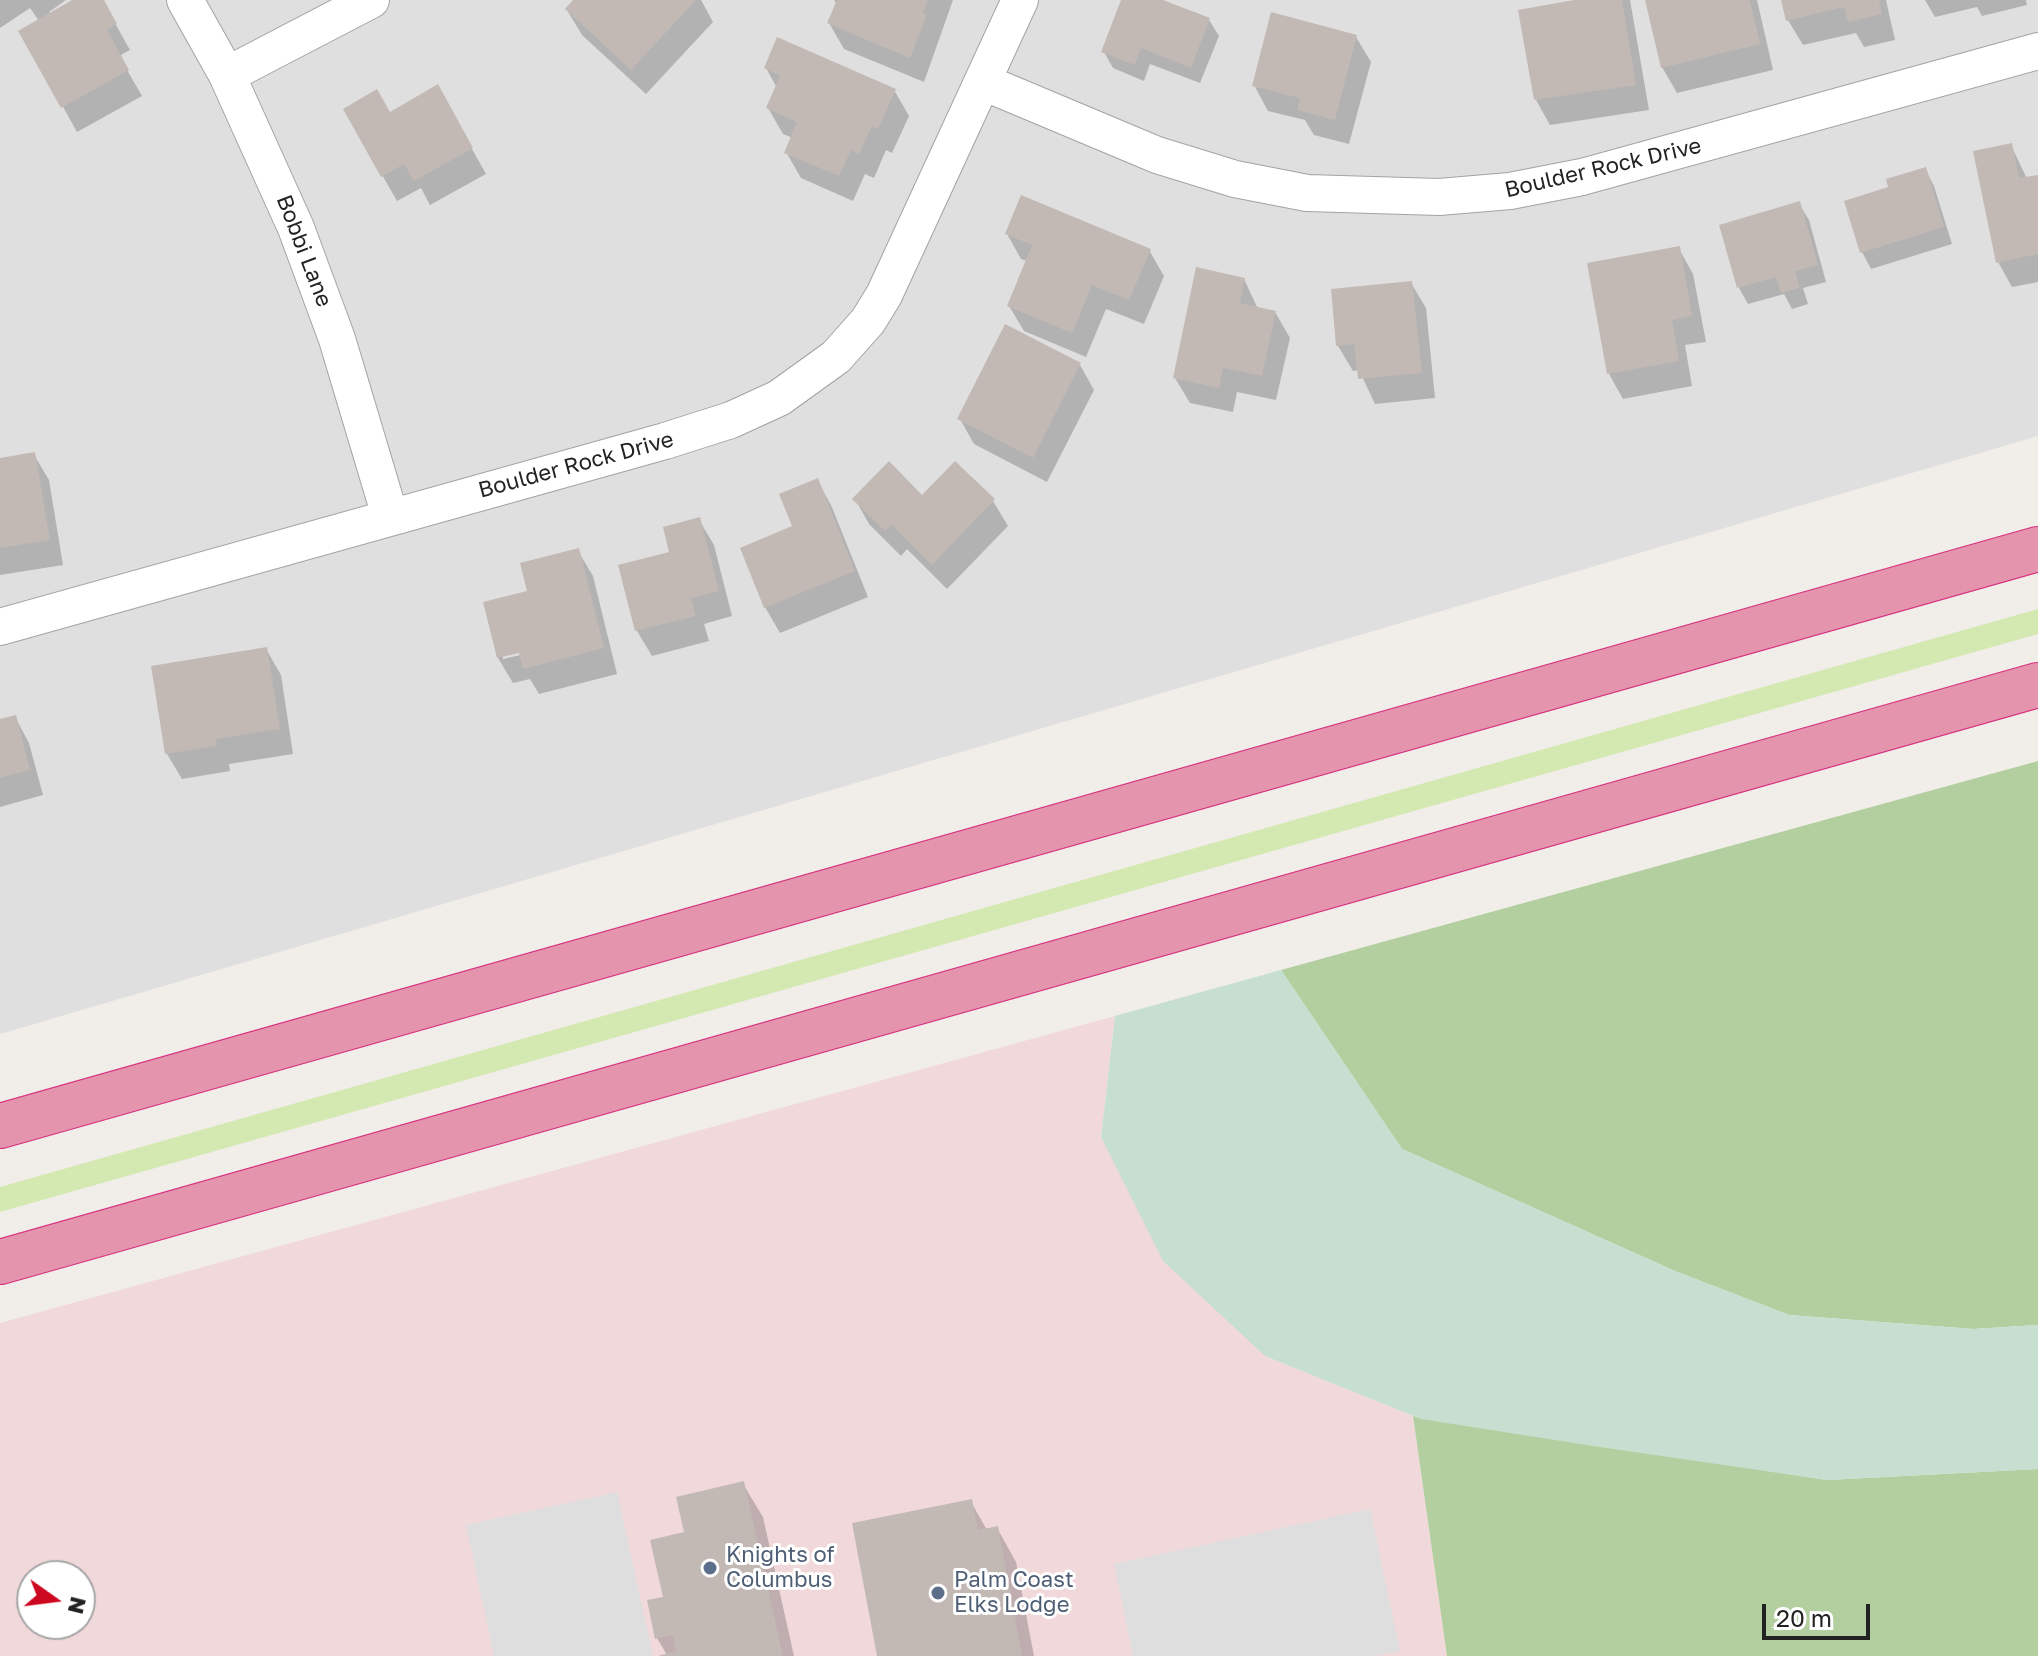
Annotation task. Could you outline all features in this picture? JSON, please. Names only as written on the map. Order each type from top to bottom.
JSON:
[{"type":"highway","points":[[0,1126],[2038,549]]},
{"type":"highway","points":[[0,1262],[2038,685]]},
{"type":"street","name":"Bobbi Lane","points":[[185,0],[227,75],[271,169],[318,284],[390,516]]},
{"type":"street","points":[[227,75],[371,0]]},
{"type":"street","name":"Boulder Rock Drive","points":[[0,627],[711,427],[779,398],[818,372],[852,341],[884,295],[1020,0]]},
{"type":"street","name":"Boulder Rock Drive","points":[[983,82],[1157,155],[1222,176],[1307,193],[1439,197],[1510,191],[1594,174],[2038,51]]},
{"type":"shaded area","points":[[0,0],[2038,0],[2038,436],[0,1034]]},
{"type":"shaded area","points":[[1115,1016],[1101,1137],[1265,1356],[1413,1416],[1447,1656],[0,1656],[0,1323]]},
{"type":"shaded area","points":[[617,1492],[653,1656],[494,1656],[466,1525]]},
{"type":"shaded area","points":[[1370,1509],[1400,1651],[1375,1656],[1133,1656],[1114,1564]]},
{"type":"green space","points":[[2038,609],[2038,634],[0,1212],[0,1187]]},
{"type":"green space","points":[[2038,761],[2038,1325],[1973,1329],[1789,1315],[1675,1271],[1402,1149],[1281,970]]},
{"type":"green space","points":[[1281,970],[1402,1149],[1675,1271],[1789,1315],[1973,1329],[2038,1325],[2038,1469],[1827,1480],[1593,1446],[1421,1419],[1265,1356],[1163,1261],[1101,1137],[1115,1016]]},
{"type":"green space","points":[[1413,1416],[1827,1480],[2038,1469],[2038,1656],[1447,1656]]},
{"type":"building","points":[[72,0],[104,0],[117,24],[107,30],[129,70],[61,108],[18,31]]},
{"type":"building","points":[[573,0],[696,0],[631,70],[565,9]]},
{"type":"building","points":[[837,0],[928,0],[923,13],[927,15],[910,58],[827,23]]},
{"type":"building","points":[[1121,0],[1163,0],[1210,18],[1191,68],[1141,48],[1135,65],[1101,52]]},
{"type":"building","points":[[1574,0],[1622,0],[1636,85],[1534,100],[1518,10]]},
{"type":"building","points":[[1645,0],[1750,0],[1760,44],[1661,68]]},
{"type":"building","points":[[1781,0],[1879,0],[1882,14],[1848,22],[1844,7],[1786,21]]},
{"type":"building","points":[[1271,12],[1357,35],[1335,120],[1297,110],[1300,98],[1252,86]]},
{"type":"building","points":[[777,37],[896,89],[878,129],[872,126],[859,154],[851,150],[839,176],[784,153],[797,122],[766,108],[780,76],[764,68]]},
{"type":"building","points":[[438,84],[473,148],[414,181],[404,164],[381,177],[343,109],[377,89],[390,112]]},
{"type":"building","points":[[2012,143],[2019,178],[2038,175],[2038,254],[1996,263],[1973,151]]},
{"type":"building","points":[[1926,167],[1944,227],[1860,253],[1844,201],[1888,187],[1886,179]]},
{"type":"building","points":[[1021,195],[1151,249],[1129,300],[1092,285],[1072,333],[1007,306],[1032,245],[1005,234]]},
{"type":"building","points":[[1800,201],[1818,265],[1795,271],[1800,288],[1781,293],[1776,277],[1737,288],[1719,225]]},
{"type":"building","points":[[1680,246],[1692,316],[1672,320],[1679,361],[1607,374],[1587,263]]},
{"type":"building","points":[[1196,267],[1245,278],[1240,303],[1276,311],[1262,376],[1223,368],[1219,388],[1173,378]]},
{"type":"building","points":[[1412,281],[1422,373],[1358,379],[1354,344],[1336,346],[1331,289]]},
{"type":"building","points":[[1005,324],[1081,363],[1033,458],[957,419]]},
{"type":"building","points":[[35,452],[50,540],[0,548],[0,458]]},
{"type":"building","points":[[889,461],[922,495],[955,461],[995,499],[932,565],[892,525],[885,531],[852,499]]},
{"type":"building","points":[[818,478],[855,571],[764,608],[740,548],[792,526],[779,494]]},
{"type":"building","points":[[700,517],[719,591],[691,598],[696,616],[635,631],[618,565],[669,552],[663,527]]},
{"type":"building","points":[[579,548],[604,648],[523,669],[519,653],[497,658],[483,602],[527,591],[520,563]]},
{"type":"building","points":[[267,647],[280,729],[216,739],[217,746],[165,754],[151,666]]},
{"type":"building","points":[[16,715],[30,770],[0,778],[0,719]]},
{"type":"building","name":"Knights of Columbus","points":[[744,1481],[783,1656],[658,1656],[676,1651],[673,1635],[655,1639],[647,1600],[663,1597],[650,1540],[684,1532],[676,1497]]},
{"type":"building","name":"Palm Coast Elks Lodge","points":[[972,1499],[978,1530],[998,1526],[1022,1656],[877,1656],[852,1523]]},
{"type":"place","name":"Knights of Columbus","points":[[710,1568]]},
{"type":"place","name":"Palm Coast Elks Lodge","points":[[938,1593]]}]
